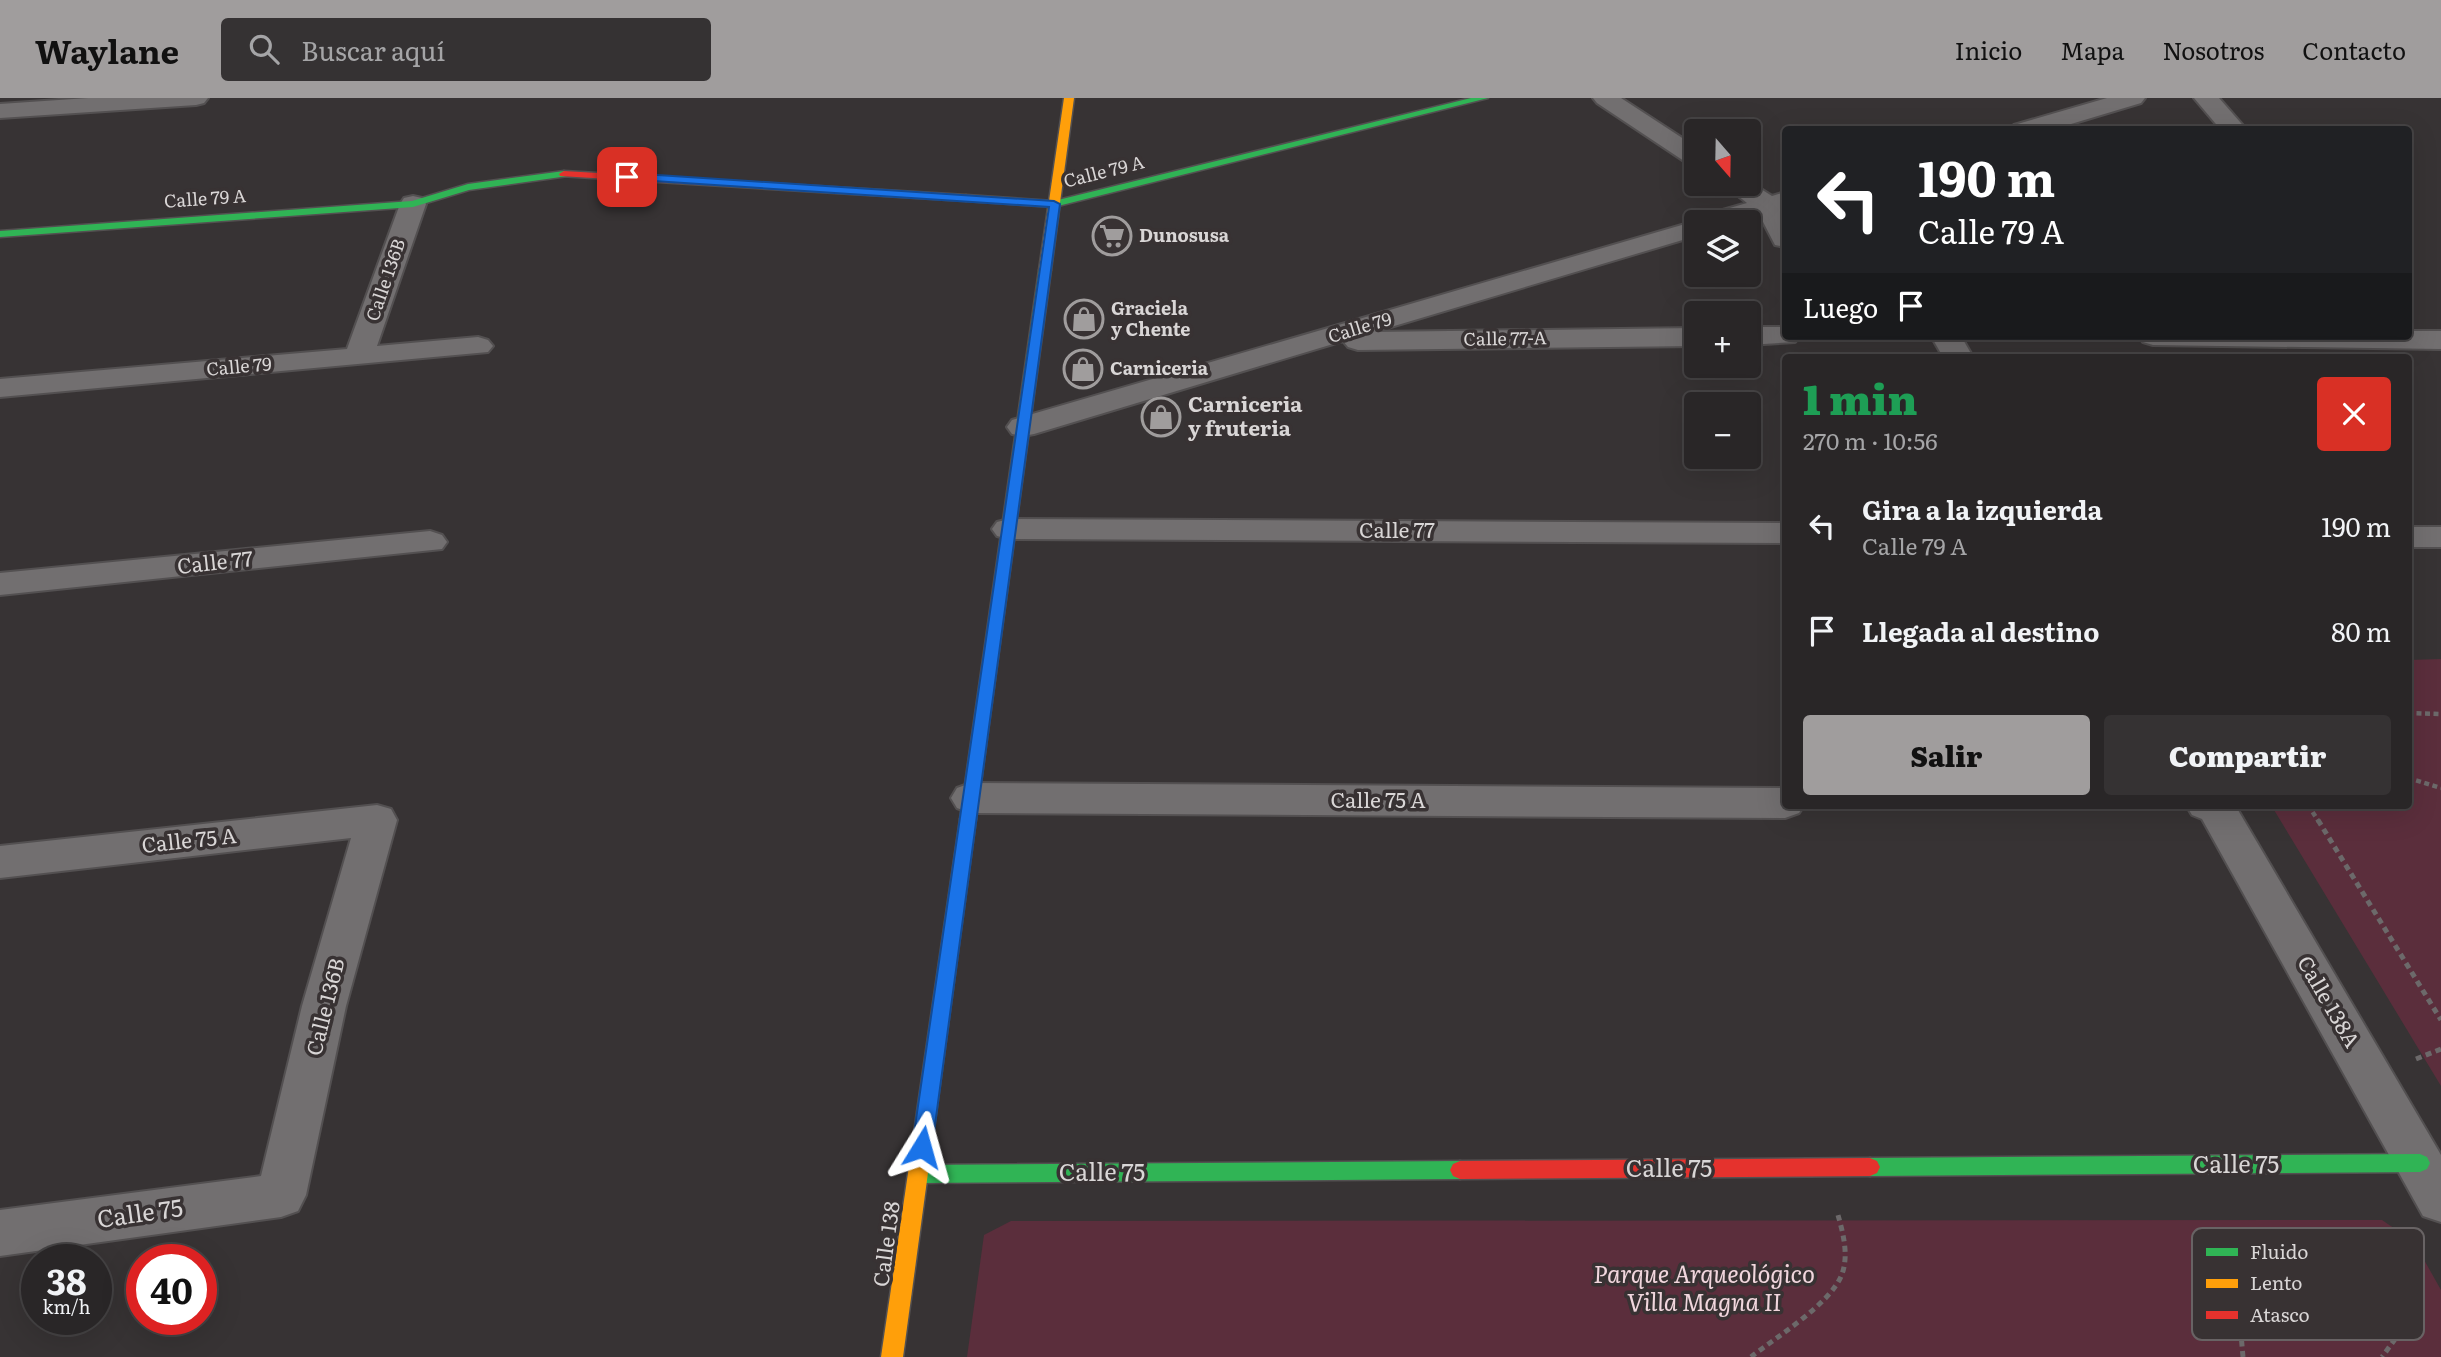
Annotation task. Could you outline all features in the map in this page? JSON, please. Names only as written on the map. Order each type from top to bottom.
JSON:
[{"type":"street","points":[[0,111],[196,98]]},
{"type":"street","name":"Calle 138","points":[[892,1357],[1069,98]]},
{"type":"street","name":"Calle 79 A","points":[[0,234],[413,204],[437,195],[502,181],[568,173],[1054,204],[1483,98]]},
{"type":"street","points":[[1605,98],[1684,150]]},
{"type":"street","points":[[2037,126],[2133,98]]},
{"type":"street","points":[[2206,98],[2231,126]]},
{"type":"street","points":[[1761,196],[1777,203]]},
{"type":"street","points":[[1753,210],[1777,203]]},
{"type":"street","points":[[1777,203],[1782,226]]},
{"type":"street","name":"Calle 136B","points":[[359,356],[413,204]]},
{"type":"street","name":"Calle 79","points":[[1023,427],[1684,231]]},
{"type":"street","points":[[1761,336],[1782,335]]},
{"type":"street","name":"Calle 77-A","points":[[1314,341],[1684,337]]},
{"type":"street","name":"Calle 79","points":[[0,388],[478,346]]},
{"type":"street","name":"Calle 77","points":[[1009,529],[1782,533]]},
{"type":"street","points":[[2412,537],[2441,537]]},
{"type":"street","name":"Calle 77","points":[[0,584],[430,542]]},
{"type":"street","name":"Calle 75 A","points":[[971,798],[1782,803]]},
{"type":"street","name":"Calle 138A","points":[[2217,809],[2429,1197]]},
{"type":"street","name":"Calle 136B","points":[[281,1195],[324,1006],[377,820]]},
{"type":"street","name":"Calle 75 A","points":[[0,862],[377,820]]},
{"type":"street","name":"Calle 75","points":[[919,1174],[2429,1197]]},
{"type":"street","name":"Calle 75","points":[[0,1233],[281,1195]]},
{"type":"path","points":[[2412,713],[2441,714]]},
{"type":"path","points":[[2412,779],[2441,788]]},
{"type":"path","points":[[2310,809],[2441,1020]]},
{"type":"path","points":[[2413,1060],[2441,1049]]},
{"type":"path","points":[[2406,1228],[2429,1197]]},
{"type":"path","points":[[1751,1357],[1840,1279],[1845,1243],[1838,1215]]},
{"type":"path","points":[[2382,1357],[2394,1340]]},
{"type":"green space","points":[[2441,659],[2441,1086],[2273,809],[2412,809],[2412,660]]},
{"type":"green space","name":"Parque Arqueológico Villa Magna II","points":[[2382,1220],[2394,1228],[2192,1228],[2192,1340],[2424,1340],[2424,1260],[2441,1290],[2441,1357],[967,1357],[984,1235],[1011,1221]]},
{"type":"traffic: fast","points":[[966,198],[1054,204],[1483,98]]},
{"type":"traffic: fast","points":[[0,234],[413,204],[468,187],[564,174]]},
{"type":"traffic: fast","points":[[968,819],[1045,270]]},
{"type":"traffic: fast","points":[[1870,1167],[2420,1163]]},
{"type":"traffic: fast","points":[[919,1174],[1460,1170]]},
{"type":"traffic: slow","points":[[1045,270],[1069,98]]},
{"type":"traffic: slow","points":[[892,1357],[968,819]]},
{"type":"traffic: jam","points":[[564,174],[966,198]]},
{"type":"traffic: jam","points":[[1460,1170],[1870,1167]]},
{"type":"place","name":"Dunosusa","points":[[1112,236]]},
{"type":"place","name":"Graciela y Chente","points":[[1084,319]]},
{"type":"place","name":"Carniceria","points":[[1083,369]]},
{"type":"place","name":"Carniceria y fruteria","points":[[1161,417]]},
{"type":"route","points":[[627,177],[1054,204],[922,1147]]}]
